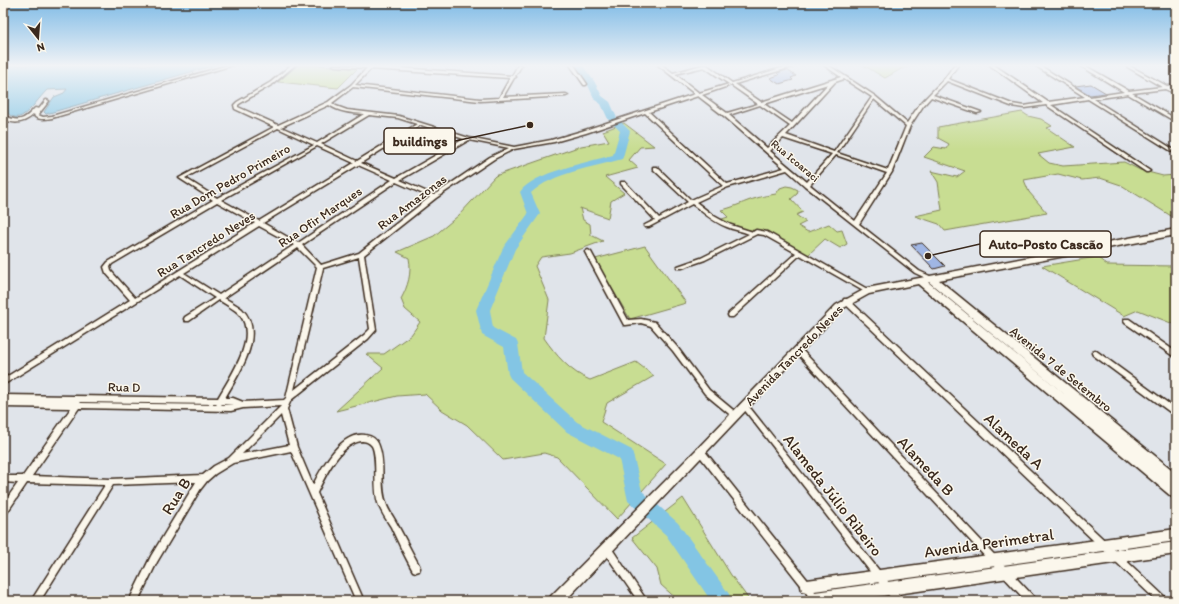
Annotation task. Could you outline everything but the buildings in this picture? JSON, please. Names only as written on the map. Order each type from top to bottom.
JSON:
[{"type":"street","points":[[3,117],[11,121],[24,121],[45,102],[36,115],[37,117],[43,118],[52,117],[134,93]]},
{"type":"street","points":[[255,93],[238,103],[236,108],[279,126],[434,197]]},
{"type":"street","points":[[342,93],[329,103],[279,126],[182,178],[217,200],[298,245],[320,267],[286,404],[293,447],[360,601]]},
{"type":"street","points":[[418,93],[480,100],[566,95]]},
{"type":"street","points":[[500,99],[504,93]]},
{"type":"street","points":[[746,93],[792,125]]},
{"type":"street","points":[[726,115],[794,93]]},
{"type":"street","points":[[768,151],[822,93]]},
{"type":"street","points":[[869,93],[908,126]]},
{"type":"street","points":[[982,93],[1015,106],[1024,107],[1120,93]]},
{"type":"street","points":[[1032,93],[1148,171]]},
{"type":"street","points":[[1083,93],[1176,153]]},
{"type":"street","points":[[1131,93],[1176,121]]},
{"type":"street","points":[[329,103],[339,109],[367,114],[399,117],[468,139],[514,148],[552,141],[613,123],[699,94]]},
{"type":"street","name":"Rua Icoaraci","points":[[699,94],[918,276]]},
{"type":"street","points":[[856,224],[890,172],[908,126],[921,104],[930,95],[979,112]]},
{"type":"street","points":[[807,185],[835,153],[874,97]]},
{"type":"street","points":[[646,112],[726,186]]},
{"type":"street","name":"Rua Dom Pedro Primeiro","points":[[134,302],[108,272],[107,269],[110,263],[217,200],[318,144],[367,114]]},
{"type":"street","name":"Rua Tancredo Neves","points":[[3,382],[420,124]]},
{"type":"street","points":[[783,136],[890,172]]},
{"type":"street","name":"Rua Ofir Marques","points":[[187,319],[396,180],[468,139]]},
{"type":"street","name":"Rua Amazonas","points":[[320,267],[361,254],[434,197],[492,158],[514,148]]},
{"type":"street","points":[[655,168],[713,219],[736,230],[748,231],[752,234]]},
{"type":"street","points":[[647,226],[726,186],[788,168]]},
{"type":"street","points":[[623,183],[658,220]]},
{"type":"street","points":[[680,267],[703,258],[756,232],[764,234],[867,291]]},
{"type":"street","name":"Avenida Tancredo Neves","points":[[556,601],[736,416],[839,307],[846,302],[867,291],[918,276],[930,278],[1176,232]]},
{"type":"street","points":[[588,252],[626,323],[641,321],[653,324],[675,349],[707,392],[736,416]]},
{"type":"street","name":"Rua B","points":[[133,601],[154,559],[197,487],[204,478],[223,464],[232,460],[286,404],[373,330],[361,254]]},
{"type":"street","points":[[731,315],[799,254]]},
{"type":"street","points":[[180,273],[244,314],[248,326],[249,332],[245,355],[216,408]]},
{"type":"street","points":[[918,276],[1049,381],[1144,460],[1176,493]]},
{"type":"street","name":"Avenida 7 de Setembro","points":[[930,278],[1049,381]]},
{"type":"street","name":"Alameda A","points":[[846,302],[1163,601]]},
{"type":"street","points":[[1127,322],[1176,355]]},
{"type":"street","name":"Alameda B","points":[[798,350],[1032,601]]},
{"type":"street","points":[[1095,353],[1176,413]]},
{"type":"street","name":"Rua D","points":[[3,398],[233,401],[243,405]]},
{"type":"street","points":[[3,511],[83,398]]},
{"type":"street","name":"Rua D","points":[[3,404],[231,408],[243,405],[286,404]]},
{"type":"street","name":"Alameda Júlio Ribeiro","points":[[745,406],[898,601]]},
{"type":"street","points":[[313,492],[327,466],[344,446],[352,440],[360,438],[371,441],[375,445],[377,454],[378,486],[381,501],[416,568]]},
{"type":"street","points":[[232,460],[293,447]]},
{"type":"street","points":[[701,452],[807,586],[816,600],[888,588],[1006,573],[1176,548]]},
{"type":"street","points":[[1144,460],[1176,480]]},
{"type":"street","points":[[3,479],[111,482],[204,478]]},
{"type":"street","points":[[35,601],[111,482]]},
{"type":"street","name":"Avenida Perimetral","points":[[807,586],[1176,535]]},
{"type":"street","points":[[607,549],[643,601]]},
{"type":"green space","points":[[1022,112],[1028,116],[1041,119],[1052,126],[1047,128],[1075,147],[1038,154],[1049,163],[1063,166],[1124,162],[1140,170],[1163,176],[1176,175],[1176,219],[1121,185],[1100,178],[1082,180],[1058,174],[1024,180],[1029,192],[1047,213],[945,231],[939,224],[915,216],[942,210],[938,182],[931,171],[957,177],[965,171],[924,157],[934,147],[946,149],[949,144],[938,138],[938,127]]},
{"type":"green space","points":[[624,123],[654,146],[640,147],[629,160],[638,168],[605,177],[624,193],[611,201],[608,218],[580,208],[583,220],[590,224],[591,235],[603,241],[570,253],[541,257],[535,266],[549,300],[544,338],[553,351],[570,368],[590,380],[636,362],[654,376],[607,403],[601,422],[666,464],[617,519],[557,457],[544,453],[503,460],[467,425],[442,410],[425,394],[397,396],[336,411],[383,368],[366,354],[384,354],[411,335],[420,322],[405,309],[401,299],[409,279],[410,264],[409,258],[397,252],[434,236],[459,215],[495,176],[581,146],[609,141],[603,131]]},
{"type":"green space","points":[[786,186],[798,190],[797,194],[791,199],[803,212],[796,215],[806,222],[798,226],[808,232],[829,224],[837,231],[842,230],[847,244],[840,248],[825,239],[808,255],[763,231],[740,229],[719,220],[728,217],[721,210],[759,197],[776,194],[780,188]]},
{"type":"green space","points":[[645,246],[686,303],[630,319],[595,259]]},
{"type":"green space","points":[[1097,257],[1107,265],[1176,266],[1176,325],[1138,310],[1124,316],[1042,266]]},
{"type":"green space","points":[[683,498],[731,575],[750,601],[679,601],[661,585],[657,569],[632,538]]},
{"type":"water","points":[[2,93],[44,93],[26,113],[20,117],[11,116],[6,112],[2,102]]},
{"type":"water","points":[[64,93],[118,93],[46,114],[44,112],[54,97]]},
{"type":"waterway","points":[[596,93],[598,98],[605,102],[613,119],[625,131],[618,157],[561,173],[534,184],[525,192],[534,214],[509,248],[483,310],[487,331],[511,344],[515,374],[572,427],[626,455],[634,495],[672,529],[722,601]]},
{"type":"place","name":"buildings","points":[[530,125]]},
{"type":"place","name":"Auto-Posto Cascão","points":[[928,256]]}]
